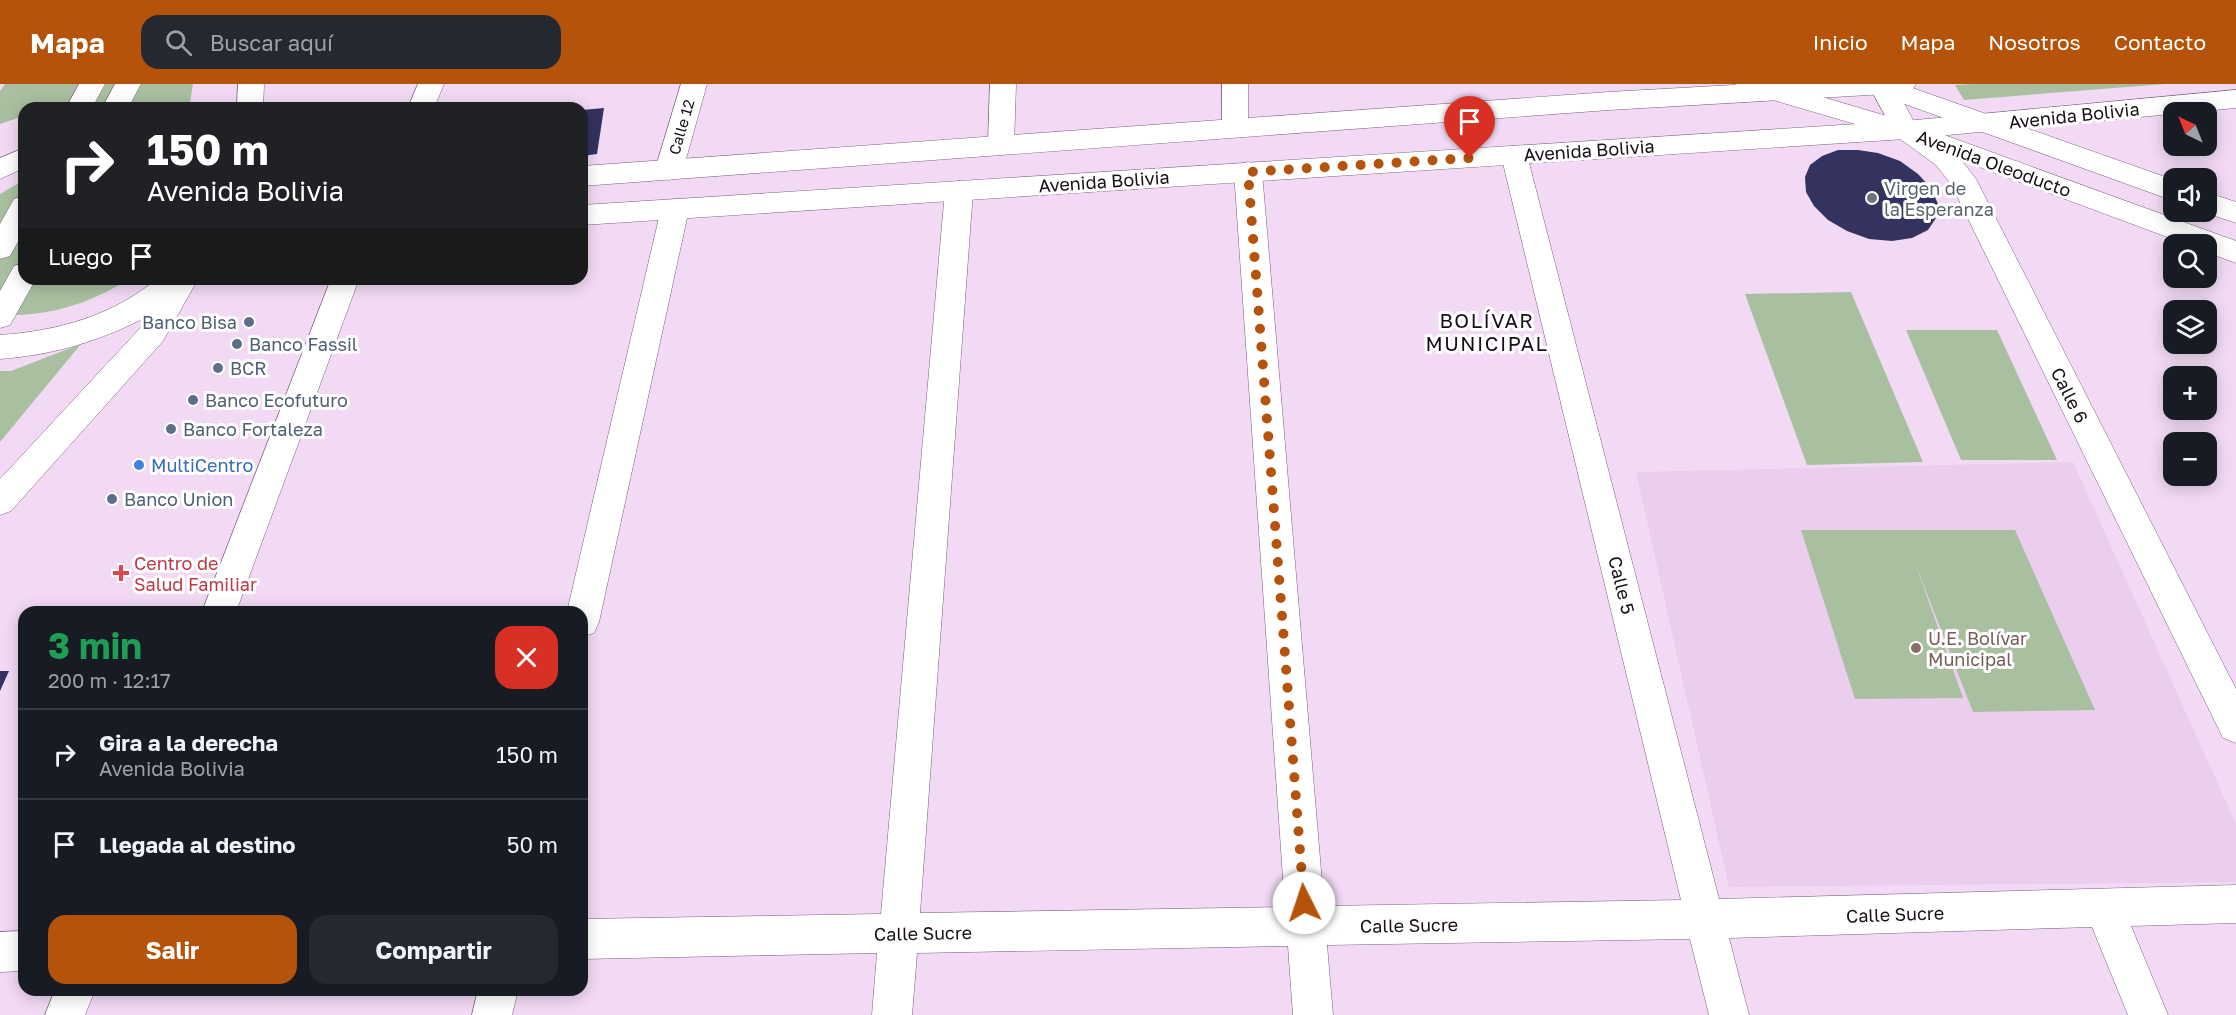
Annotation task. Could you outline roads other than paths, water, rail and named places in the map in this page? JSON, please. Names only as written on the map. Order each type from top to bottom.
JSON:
[{"type":"main road","points":[[82,102],[93,84]]},
{"type":"main road","points":[[118,102],[128,84]]},
{"type":"main road","points":[[250,102],[251,84]]},
{"type":"main road","points":[[424,102],[431,84]]},
{"type":"main road","name":"Calle 12","points":[[669,170],[693,84]]},
{"type":"main road","points":[[1001,145],[1003,84]]},
{"type":"main road","points":[[1234,84],[1235,128]]},
{"type":"main road","name":"Avenida Oleoducto","points":[[1748,84],[1905,130],[2236,252]]},
{"type":"main road","points":[[588,176],[1597,102],[1885,85]]},
{"type":"main road","name":"Avenida Oleoducto","points":[[1885,85],[1981,124],[2163,187]]},
{"type":"main road","name":"Calle 6","points":[[1885,85],[1905,130],[1945,158],[1962,179],[2236,726]]},
{"type":"main road","name":"Avenida Bolivia","points":[[588,215],[1905,130],[2236,99]]},
{"type":"main road","name":"Calle 5","points":[[1514,155],[1729,1015]]},
{"type":"main road","points":[[0,169],[18,160]]},
{"type":"main road","points":[[1248,172],[1313,1015]]},
{"type":"main road","points":[[892,1015],[959,191]]},
{"type":"main road","points":[[2217,206],[2236,213]]},
{"type":"main road","points":[[586,606],[675,209]]},
{"type":"main road","points":[[0,249],[18,217]]},
{"type":"main road","points":[[0,317],[18,285]]},
{"type":"main road","points":[[0,347],[53,341],[85,332],[144,304],[169,285]]},
{"type":"main road","points":[[0,501],[153,333],[181,285]]},
{"type":"main road","points":[[221,606],[343,285]]},
{"type":"main road","name":"Calle Sucre","points":[[588,939],[1705,919],[2236,904]]},
{"type":"main road","points":[[2104,908],[2148,1015]]},
{"type":"main road","points":[[0,952],[18,951]]},
{"type":"main road","points":[[65,1015],[73,996]]},
{"type":"main road","points":[[492,1015],[497,996]]},
{"type":"place","name":"Virgen de la Esperanza","points":[[1872,198]]},
{"type":"place","name":"Banco Bisa","points":[[249,322]]},
{"type":"place","name":"Banco Fassil","points":[[237,344]]},
{"type":"place","name":"BCR","points":[[218,368]]},
{"type":"place","name":"Banco Ecofuturo","points":[[193,400]]},
{"type":"place","name":"Banco Fortaleza","points":[[171,429]]},
{"type":"place","name":"MultiCentro","points":[[139,465]]},
{"type":"place","name":"Banco Union","points":[[112,499]]},
{"type":"place","name":"Centro de Salud Familiar","points":[[121,573]]},
{"type":"place","name":"U.E. Bolívar Municipal","points":[[1916,648]]},
{"type":"district","name":"BOLÍVAR MUNICIPAL","points":[[1487,332]]}]
